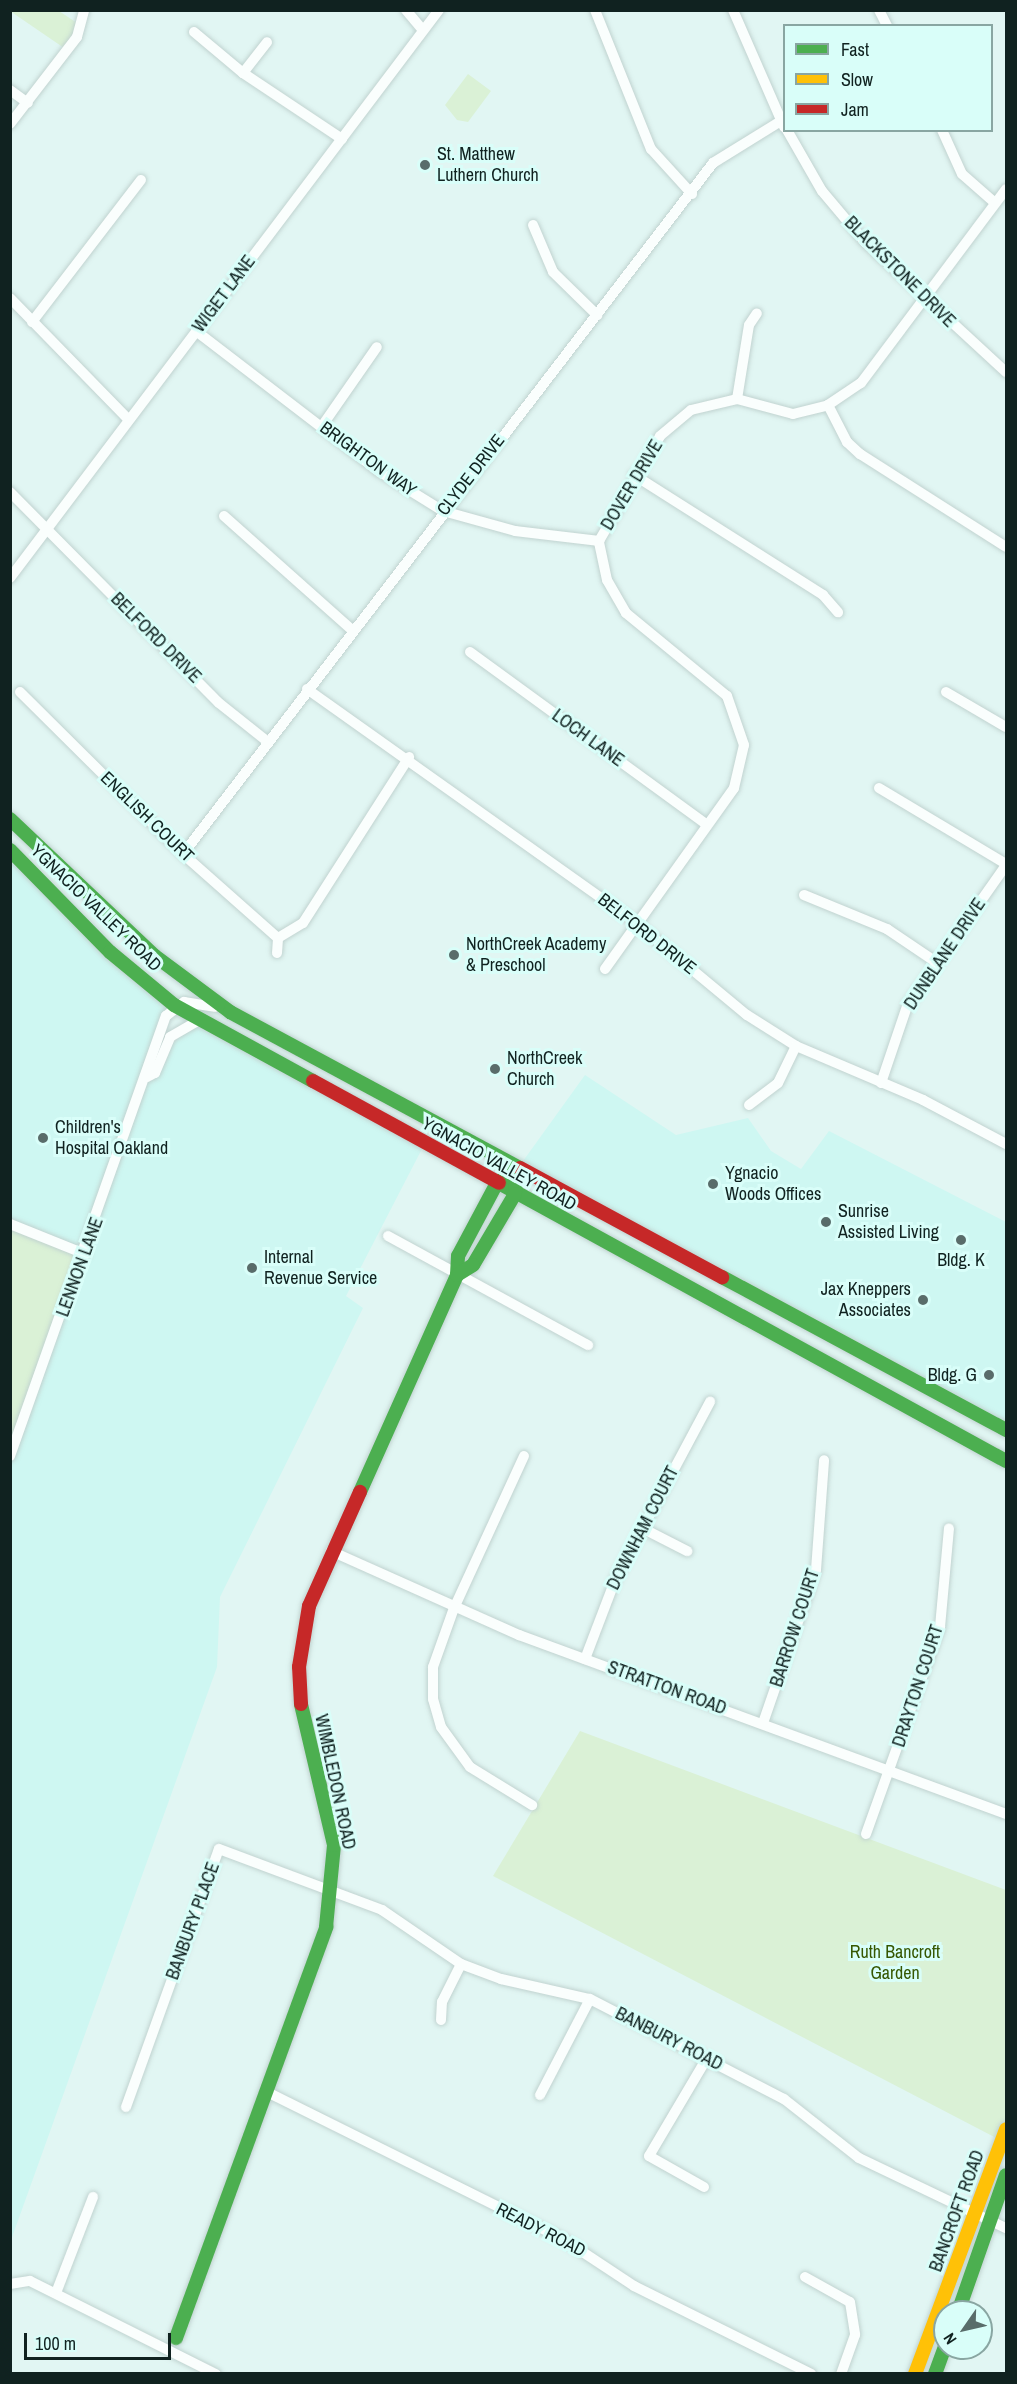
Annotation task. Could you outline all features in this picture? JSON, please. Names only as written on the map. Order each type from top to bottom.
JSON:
[{"type":"main road","name":"YGNACIO VALLEY ROAD","points":[[10,819],[155,957],[230,1012],[1006,1430]]},
{"type":"main road","name":"YGNACIO VALLEY ROAD","points":[[10,850],[110,952],[174,1005],[515,1194],[1006,1461]]},
{"type":"main road","name":"WIMBLEDON ROAD","points":[[176,2338],[326,1927],[333,1891],[334,1845],[301,1706],[299,1667],[309,1606],[331,1551],[457,1275],[458,1256],[496,1183],[518,1168]]},
{"type":"main road","name":"WIMBLEDON ROAD","points":[[457,1275],[472,1265],[515,1194],[518,1168]]},
{"type":"main road","name":"BANCROFT ROAD","points":[[915,2373],[976,2215],[1006,2129]]},
{"type":"main road","name":"BANCROFT ROAD","points":[[962,2300],[1006,2175]]},
{"type":"street","points":[[10,124],[77,37],[84,10]]},
{"type":"street","points":[[406,10],[423,30]]},
{"type":"street","name":"WIGET LANE","points":[[10,578],[439,10]]},
{"type":"street","points":[[595,10],[651,149],[692,194]]},
{"type":"street","name":"BLACKSTONE DRIVE","points":[[733,10],[783,124]]},
{"type":"street","points":[[879,10],[886,24]]},
{"type":"street","points":[[194,32],[243,73],[342,139]]},
{"type":"street","points":[[243,73],[267,42]]},
{"type":"street","points":[[10,90],[28,103]]},
{"type":"street","name":"CLYDE DRIVE","points":[[183,855],[351,629],[692,194],[713,163],[783,127]]},
{"type":"street","name":"BLACKSTONE DRIVE","points":[[788,132],[822,191],[924,300],[1006,372]]},
{"type":"street","points":[[943,132],[962,174],[996,203]]},
{"type":"street","points":[[32,322],[141,180]]},
{"type":"street","name":"DOVER DRIVE","points":[[605,969],[706,824],[734,788],[744,745],[727,696],[626,613],[607,580],[599,541],[634,475],[660,436],[691,410],[737,399],[793,414],[828,405],[861,383],[1006,189]]},
{"type":"street","points":[[533,225],[553,272],[597,315]]},
{"type":"street","points":[[10,298],[129,420]]},
{"type":"street","points":[[737,399],[749,325],[757,313]]},
{"type":"street","name":"BRIGHTON WAY","points":[[196,331],[322,426],[443,511],[515,531],[599,541]]},
{"type":"street","points":[[322,426],[377,347]]},
{"type":"street","points":[[828,405],[847,442],[860,453],[1006,547]]},
{"type":"street","points":[[634,475],[823,595],[838,612]]},
{"type":"street","name":"BELFORD DRIVE","points":[[10,492],[219,703],[268,742]]},
{"type":"street","points":[[224,516],[351,629]]},
{"type":"street","name":"LOCH LANE","points":[[470,652],[706,824]]},
{"type":"street","name":"BELFORD DRIVE","points":[[307,689],[409,757],[636,923],[747,1015],[796,1046],[881,1083],[1006,1144]]},
{"type":"street","name":"ENGLISH COURT","points":[[20,692],[183,855],[278,938]]},
{"type":"street","points":[[946,692],[1006,727]]},
{"type":"street","points":[[277,953],[278,938],[303,923],[409,757]]},
{"type":"street","points":[[879,788],[1006,865]]},
{"type":"street","name":"DUNBLANE DRIVE","points":[[881,1083],[907,1006],[1006,865]]},
{"type":"street","points":[[804,895],[887,929],[936,962]]},
{"type":"street","points":[[174,1005],[205,1004],[230,1012]]},
{"type":"street","name":"LENNON LANE","points":[[10,1456],[85,1254],[147,1077],[145,1067],[174,1005]]},
{"type":"street","name":"LENNON LANE","points":[[147,1077],[155,1072],[170,1037],[200,1020]]},
{"type":"street","points":[[749,1106],[778,1083],[796,1046]]},
{"type":"street","points":[[484,1206],[496,1205],[502,1216]]},
{"type":"street","points":[[10,1224],[85,1254]]},
{"type":"street","points":[[388,1236],[588,1345]]},
{"type":"street","name":"DOWNHAM COURT","points":[[585,1659],[616,1578],[710,1402]]},
{"type":"street","points":[[524,1456],[454,1608],[433,1667],[433,1699],[441,1727],[470,1767],[532,1806]]},
{"type":"street","name":"BARROW COURT","points":[[763,1723],[816,1569],[824,1460]]},
{"type":"street","points":[[642,1528],[687,1551]]},
{"type":"street","name":"DRAYTON COURT","points":[[866,1834],[940,1627],[949,1528]]},
{"type":"street","name":"STRATTON ROAD","points":[[331,1551],[454,1608],[585,1659],[1006,1814]]},
{"type":"street","name":"BANBURY PLACE","points":[[126,2107],[219,1849],[333,1891]]},
{"type":"street","name":"BANBURY ROAD","points":[[333,1891],[382,1910],[461,1964],[501,1979],[590,1999],[784,2099],[859,2158],[1006,2229]]},
{"type":"street","points":[[441,2020],[442,2002],[461,1964]]},
{"type":"street","points":[[540,2096],[590,1999]]},
{"type":"street","points":[[704,2187],[649,2156],[707,2058]]},
{"type":"street","name":"READY ROAD","points":[[267,2092],[563,2239],[634,2286],[811,2373]]},
{"type":"street","points":[[56,2293],[93,2197]]},
{"type":"street","points":[[806,2277],[850,2302],[855,2335],[841,2373]]},
{"type":"street","points":[[10,2284],[30,2281],[216,2373]]},
{"type":"shaded area","points":[[11,850],[174,1005],[145,1067],[200,1020],[425,1143],[346,1296],[363,1308],[220,1597],[217,1667],[11,2240]]},
{"type":"shaded area","points":[[585,1075],[676,1135],[748,1118],[771,1151],[801,1169],[829,1131],[1006,1222],[1006,1430],[518,1168]]},
{"type":"green space","points":[[10,11],[59,11],[80,25],[67,50]]},
{"type":"green space","points":[[468,74],[491,91],[468,122],[457,120],[445,105]]},
{"type":"green space","points":[[11,1224],[85,1254],[11,1456]]},
{"type":"green space","name":"Ruth Bancroft Garden","points":[[580,1731],[1006,1890],[1006,2129],[1002,2141],[493,1876]]},
{"type":"traffic: fast","points":[[10,819],[155,956],[230,1012],[520,1168]]},
{"type":"traffic: fast","points":[[10,850],[110,952],[174,1005],[313,1081]]},
{"type":"traffic: fast","points":[[360,1492],[457,1275],[458,1256],[497,1183],[518,1168],[515,1194],[473,1265],[457,1275]]},
{"type":"traffic: fast","points":[[499,1183],[1006,1461]]},
{"type":"traffic: fast","points":[[722,1277],[1006,1430]]},
{"type":"traffic: fast","points":[[176,2338],[326,1927],[334,1845],[301,1704]]},
{"type":"traffic: fast","points":[[962,2300],[1006,2175]]},
{"type":"traffic: fast","points":[[935,2374],[940,2360]]},
{"type":"traffic: slow","points":[[915,2374],[1006,2129]]},
{"type":"traffic: jam","points":[[313,1081],[499,1183]]},
{"type":"traffic: jam","points":[[520,1168],[722,1277]]},
{"type":"traffic: jam","points":[[301,1704],[299,1667],[309,1606],[360,1492]]},
{"type":"place","name":"St. Matthew Luthern Church","points":[[425,165]]},
{"type":"place","name":"NorthCreek Academy & Preschool","points":[[454,955]]},
{"type":"place","name":"NorthCreek Church","points":[[495,1069]]},
{"type":"place","name":"Children's Hospital Oakland","points":[[43,1138]]},
{"type":"place","name":"Ygnacio Woods Offices","points":[[713,1184]]},
{"type":"place","name":"Sunrise Assisted Living","points":[[826,1222]]},
{"type":"place","name":"Bldg. K","points":[[961,1240]]},
{"type":"place","name":"Internal Revenue Service","points":[[252,1268]]},
{"type":"place","name":"Jax Kneppers Associates","points":[[923,1300]]},
{"type":"place","name":"Bldg. G","points":[[989,1375]]}]
